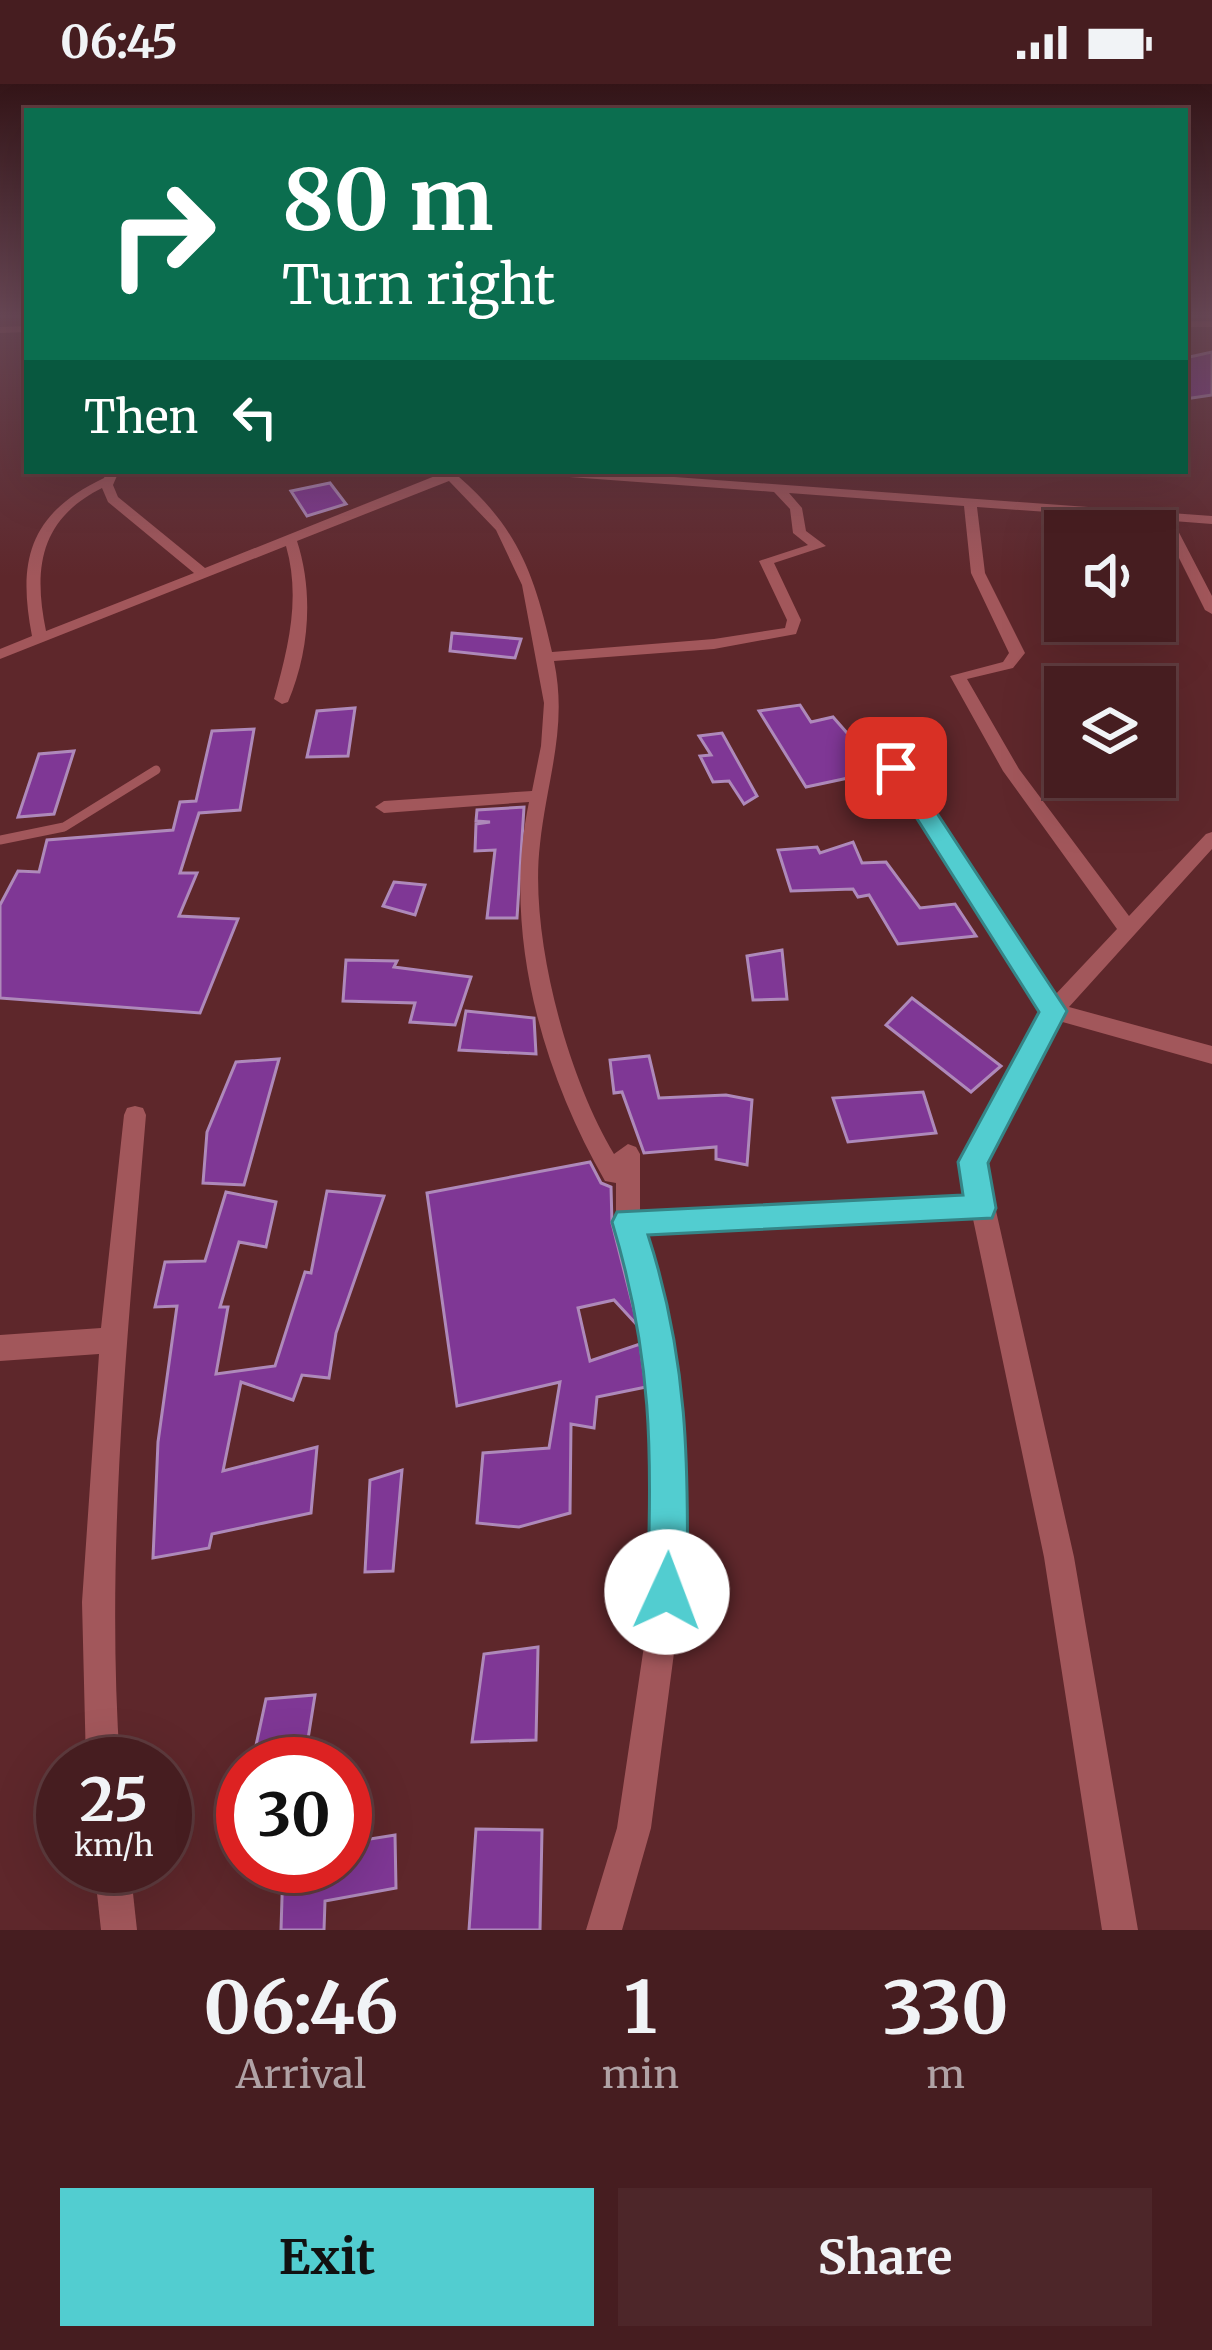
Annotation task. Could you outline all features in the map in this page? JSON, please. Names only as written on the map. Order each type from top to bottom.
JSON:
[{"type":"street","points":[[0,654],[454,474]]},
{"type":"street","points":[[458,474],[520,552],[547,657],[552,727],[537,796],[529,885],[564,1083],[613,1174],[628,1154],[628,1222],[652,1297],[671,1443],[667,1592],[634,1828],[604,1930]]},
{"type":"street","points":[[578,474],[1074,510]]},
{"type":"street","points":[[745,488],[747,474]]},
{"type":"street","points":[[40,639],[28,580],[33,558],[64,502],[111,476],[112,499],[204,574]]},
{"type":"street","points":[[547,657],[714,644],[791,631],[794,620],[766,561],[819,546],[800,533],[796,508],[779,490]]},
{"type":"street","points":[[970,503],[978,573],[1017,653],[1008,665],[958,676],[1012,771],[1126,927]]},
{"type":"street","points":[[1176,517],[1212,520]]},
{"type":"street","points":[[282,699],[301,613],[300,565],[290,539]]},
{"type":"street","points":[[1176,540],[1212,610]]},
{"type":"street","points":[[896,768],[1053,1011],[1212,1055]]},
{"type":"street","points":[[384,807],[537,796]]},
{"type":"street","points":[[1120,1930],[1059,1557],[973,1162],[1053,1011],[1212,838]]},
{"type":"street","points":[[103,1737],[100,1541],[112,1340],[135,1115]]},
{"type":"street","points":[[628,1222],[980,1208]]},
{"type":"street","points":[[0,1348],[112,1340]]},
{"type":"street","points":[[115,1893],[119,1930]]},
{"type":"lane","points":[[0,840],[64,827],[156,770]]},
{"type":"building","points":[[330,483],[346,504],[307,516],[291,491]]},
{"type":"building","points":[[452,633],[521,639],[515,658],[450,651]]},
{"type":"building","points":[[800,705],[811,722],[833,717],[855,742],[899,732],[917,755],[886,761],[886,777],[881,771],[806,787],[759,711]]},
{"type":"building","points":[[355,708],[348,756],[307,757],[317,711]]},
{"type":"building","points":[[254,729],[240,810],[199,813],[180,873],[197,873],[179,916],[238,919],[200,1013],[0,998],[0,905],[18,871],[39,872],[47,840],[173,830],[180,802],[196,801],[212,731]]},
{"type":"building","points":[[722,733],[757,796],[744,804],[729,781],[713,782],[700,756],[711,755],[699,736]]},
{"type":"building","points":[[74,751],[54,814],[18,817],[39,754]]},
{"type":"building","points":[[524,807],[517,918],[487,918],[495,850],[475,851],[476,824],[490,822],[476,821],[477,810]]},
{"type":"building","points":[[853,842],[862,863],[886,862],[920,908],[955,904],[976,936],[898,944],[869,895],[858,897],[853,889],[791,891],[778,850],[817,847],[820,853]]},
{"type":"building","points":[[394,882],[425,885],[415,915],[383,906]]},
{"type":"building","points":[[782,950],[787,999],[753,1000],[747,956]]},
{"type":"building","points":[[346,960],[397,961],[394,967],[471,977],[455,1025],[410,1022],[415,1003],[343,1001]]},
{"type":"building","points":[[912,998],[1001,1066],[971,1092],[886,1025]]},
{"type":"building","points":[[466,1011],[534,1018],[536,1054],[459,1050]]},
{"type":"building","points":[[649,1056],[659,1098],[726,1095],[752,1100],[747,1165],[716,1159],[716,1147],[644,1153],[622,1092],[614,1093],[610,1060]]},
{"type":"building","points":[[279,1059],[244,1185],[203,1183],[207,1132],[236,1062]]},
{"type":"building","points":[[923,1092],[936,1133],[848,1142],[833,1098]]},
{"type":"building","points":[[590,1162],[601,1183],[611,1187],[612,1223],[638,1326],[614,1300],[578,1308],[590,1361],[640,1344],[646,1387],[597,1397],[594,1428],[571,1424],[570,1513],[519,1527],[477,1523],[483,1453],[549,1448],[560,1382],[457,1406],[427,1193]]},
{"type":"building","points":[[327,1191],[384,1196],[336,1333],[329,1378],[302,1375],[293,1400],[241,1382],[223,1471],[317,1447],[311,1513],[212,1534],[209,1548],[153,1558],[158,1442],[177,1306],[155,1307],[165,1262],[205,1261],[226,1192],[276,1202],[266,1247],[239,1242],[220,1307],[228,1307],[216,1374],[275,1366],[305,1272],[311,1273]]},
{"type":"building","points":[[402,1470],[393,1571],[365,1572],[370,1480]]},
{"type":"building","points":[[538,1647],[536,1740],[472,1742],[484,1654]]},
{"type":"building","points":[[315,1695],[308,1737],[258,1737],[266,1699]]},
{"type":"building","points":[[476,1829],[542,1830],[540,1930],[469,1930]]},
{"type":"building","points":[[395,1835],[396,1888],[372,1892],[372,1839]]},
{"type":"building","points":[[282,1893],[369,1893],[325,1901],[324,1930],[281,1930]]},
{"type":"route","points":[[667,1592],[671,1443],[652,1297],[628,1222],[980,1208],[973,1162],[1027,1052],[1053,1011],[896,768]]}]
